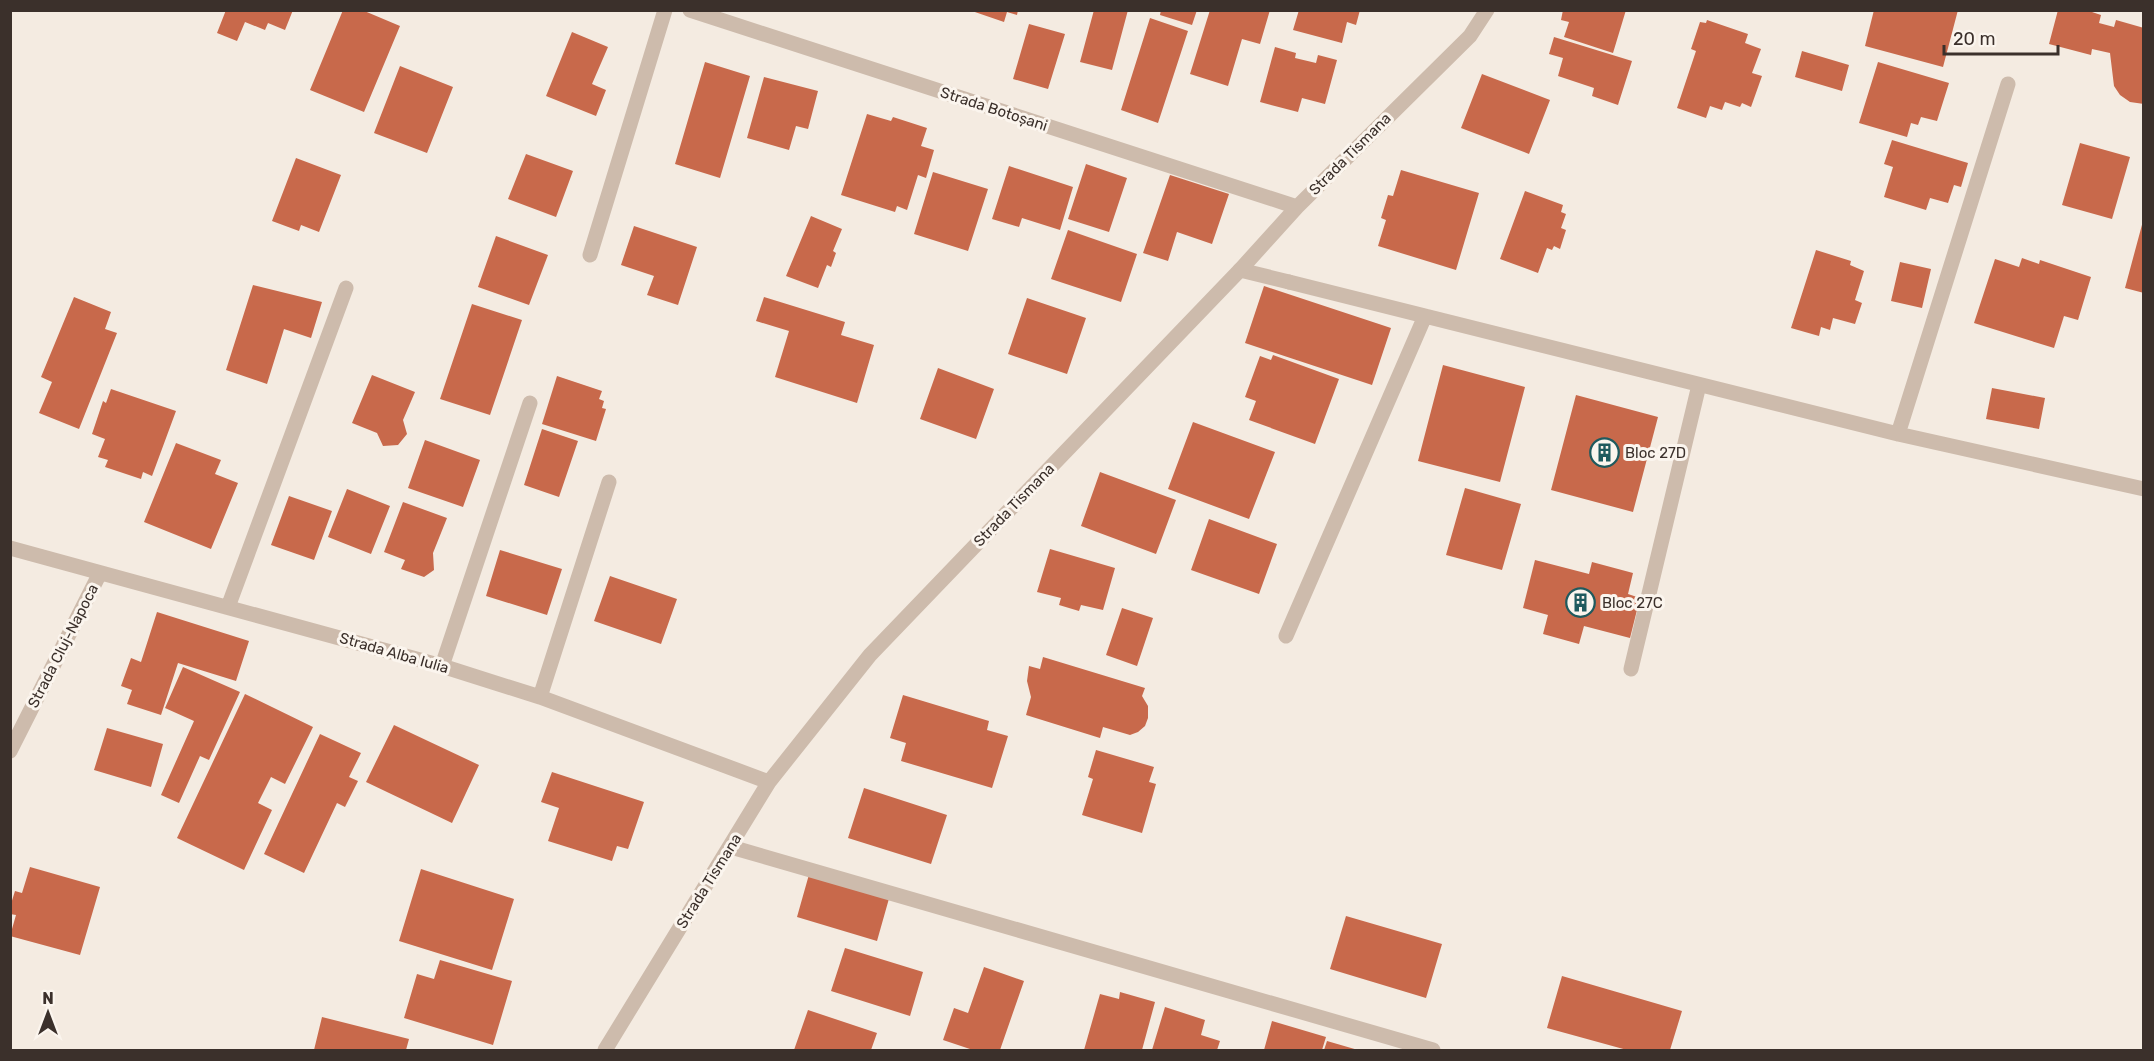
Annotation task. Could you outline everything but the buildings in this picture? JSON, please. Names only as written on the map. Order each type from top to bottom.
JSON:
[{"type":"street","points":[[590,255],[665,10]]},
{"type":"street","name":"Strada Botoșani","points":[[690,10],[1297,207]]},
{"type":"street","name":"Strada Tismana","points":[[605,1050],[769,782],[870,655],[1240,270],[1297,207],[1470,36],[1487,10]]},
{"type":"street","points":[[1898,434],[2007,84]]},
{"type":"street","points":[[1240,270],[1898,434],[2144,489]]},
{"type":"street","points":[[228,606],[346,288]]},
{"type":"street","points":[[1286,636],[1425,316]]},
{"type":"street","points":[[1631,669],[1699,385]]},
{"type":"street","points":[[442,666],[530,403]]},
{"type":"street","points":[[540,697],[609,482]]},
{"type":"street","name":"Strada Alba Iulia","points":[[10,548],[442,666],[540,697],[769,782]]},
{"type":"street","name":"Strada Cluj-Napoca","points":[[10,751],[99,573]]},
{"type":"street","points":[[731,847],[1433,1050]]},
{"type":"place","name":"Bloc 27D","points":[[1604,453]]},
{"type":"place","name":"Bloc 27C","points":[[1581,603]]}]
